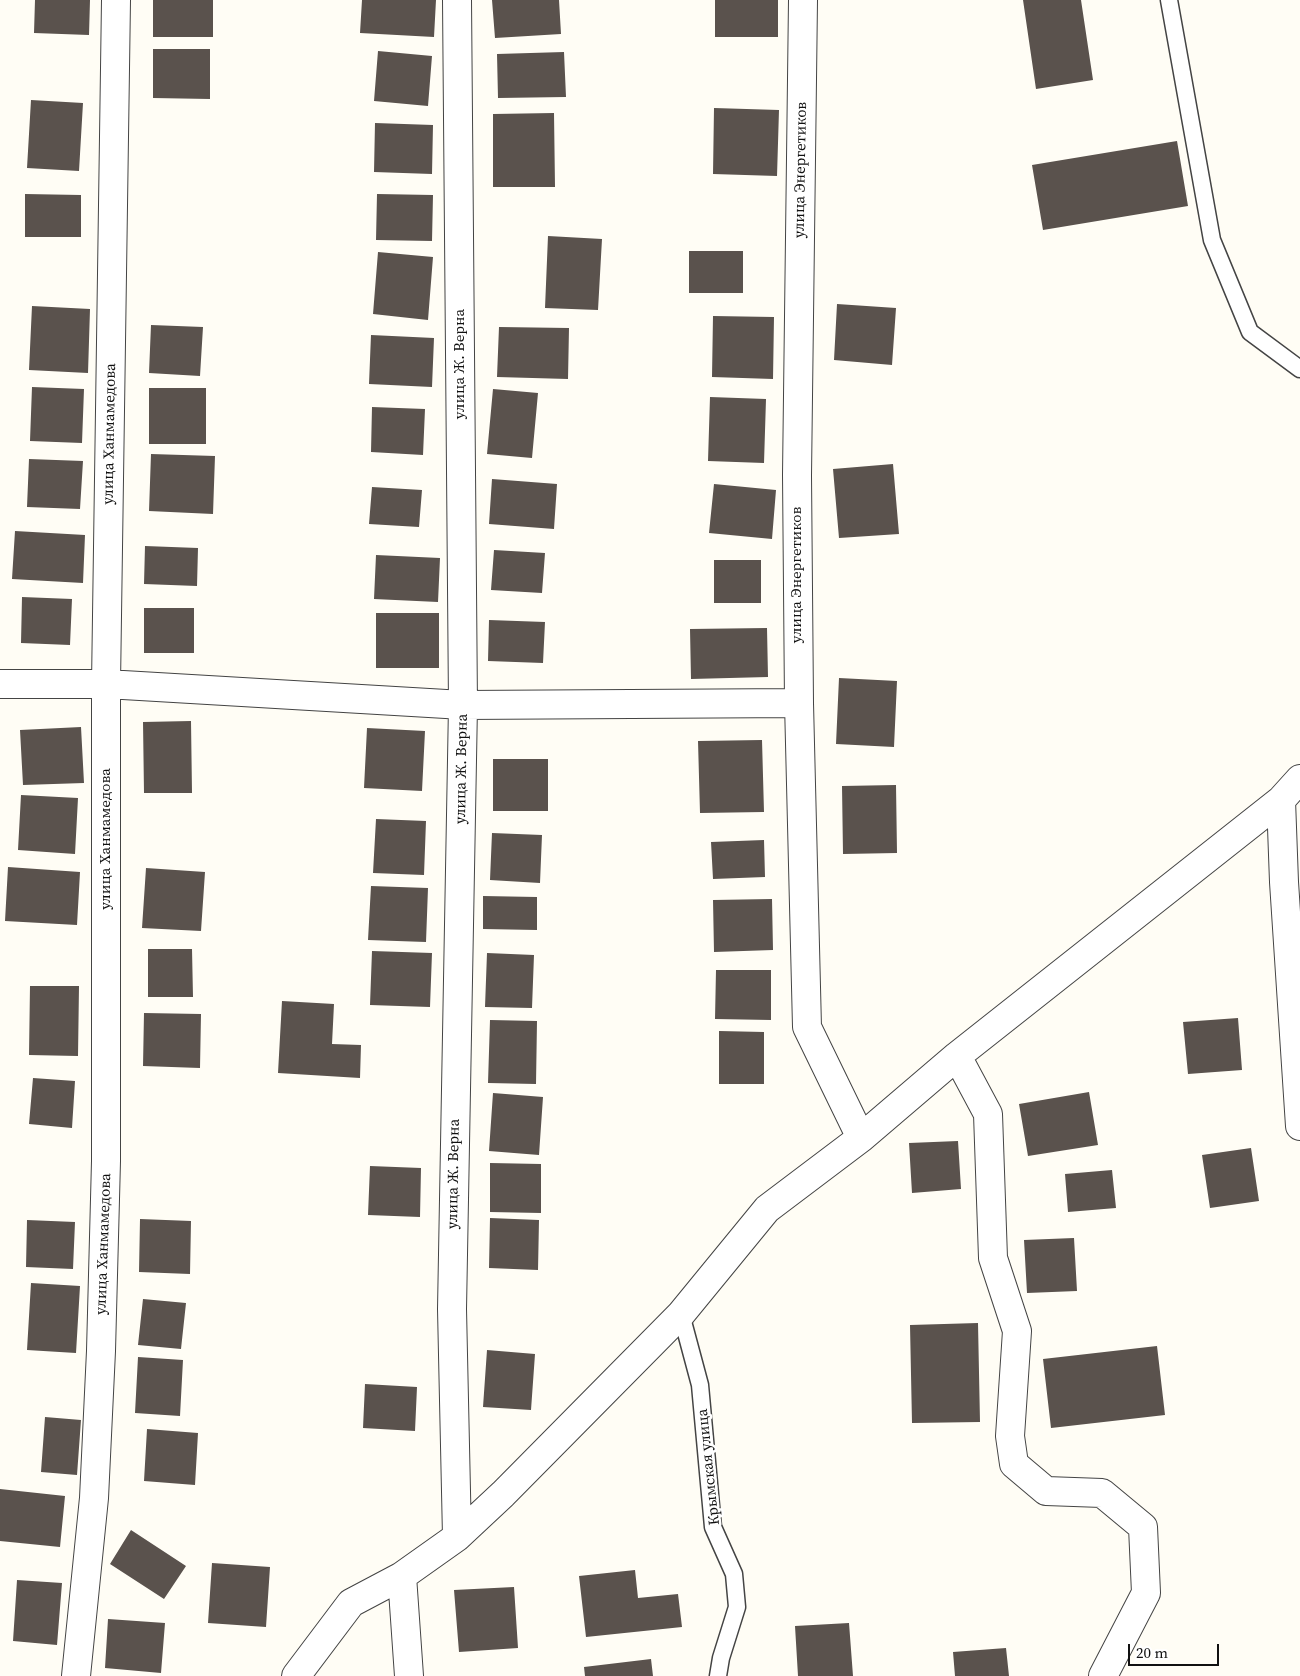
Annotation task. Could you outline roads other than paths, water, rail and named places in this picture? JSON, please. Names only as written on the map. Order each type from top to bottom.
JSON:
[{"type":"street","name":"улица Ханмамедова","points":[[76,1676],[94,1498],[101,1351],[106,1161],[106,684],[116,0]]},
{"type":"street","name":"улица Ж. Верна","points":[[456,1538],[452,1309],[463,705],[457,0]]},
{"type":"street","name":"улица Энергетиков","points":[[803,0],[797,475],[798,703],[807,1027],[860,1138]]},
{"type":"street","points":[[0,684],[106,684],[463,705],[798,703]]},
{"type":"street","points":[[296,1676],[351,1603],[402,1576],[456,1538],[502,1494],[681,1314],[767,1210],[860,1138],[957,1056],[1282,800],[1300,779]]},
{"type":"street","points":[[1282,800],[1284,882],[1300,1126]]},
{"type":"street","points":[[957,1056],[988,1114],[994,1258],[1017,1331],[1010,1436],[1014,1464],[1046,1491],[1102,1493],[1143,1527],[1146,1593],[1103,1676]]},
{"type":"street","points":[[402,1576],[409,1676]]},
{"type":"lane","points":[[1169,0],[1212,240],[1250,332],[1300,369]]},
{"type":"lane","name":"Крымская улица","points":[[681,1314],[700,1385],[713,1527],[734,1574],[737,1607],[720,1658],[718,1676]]}]
